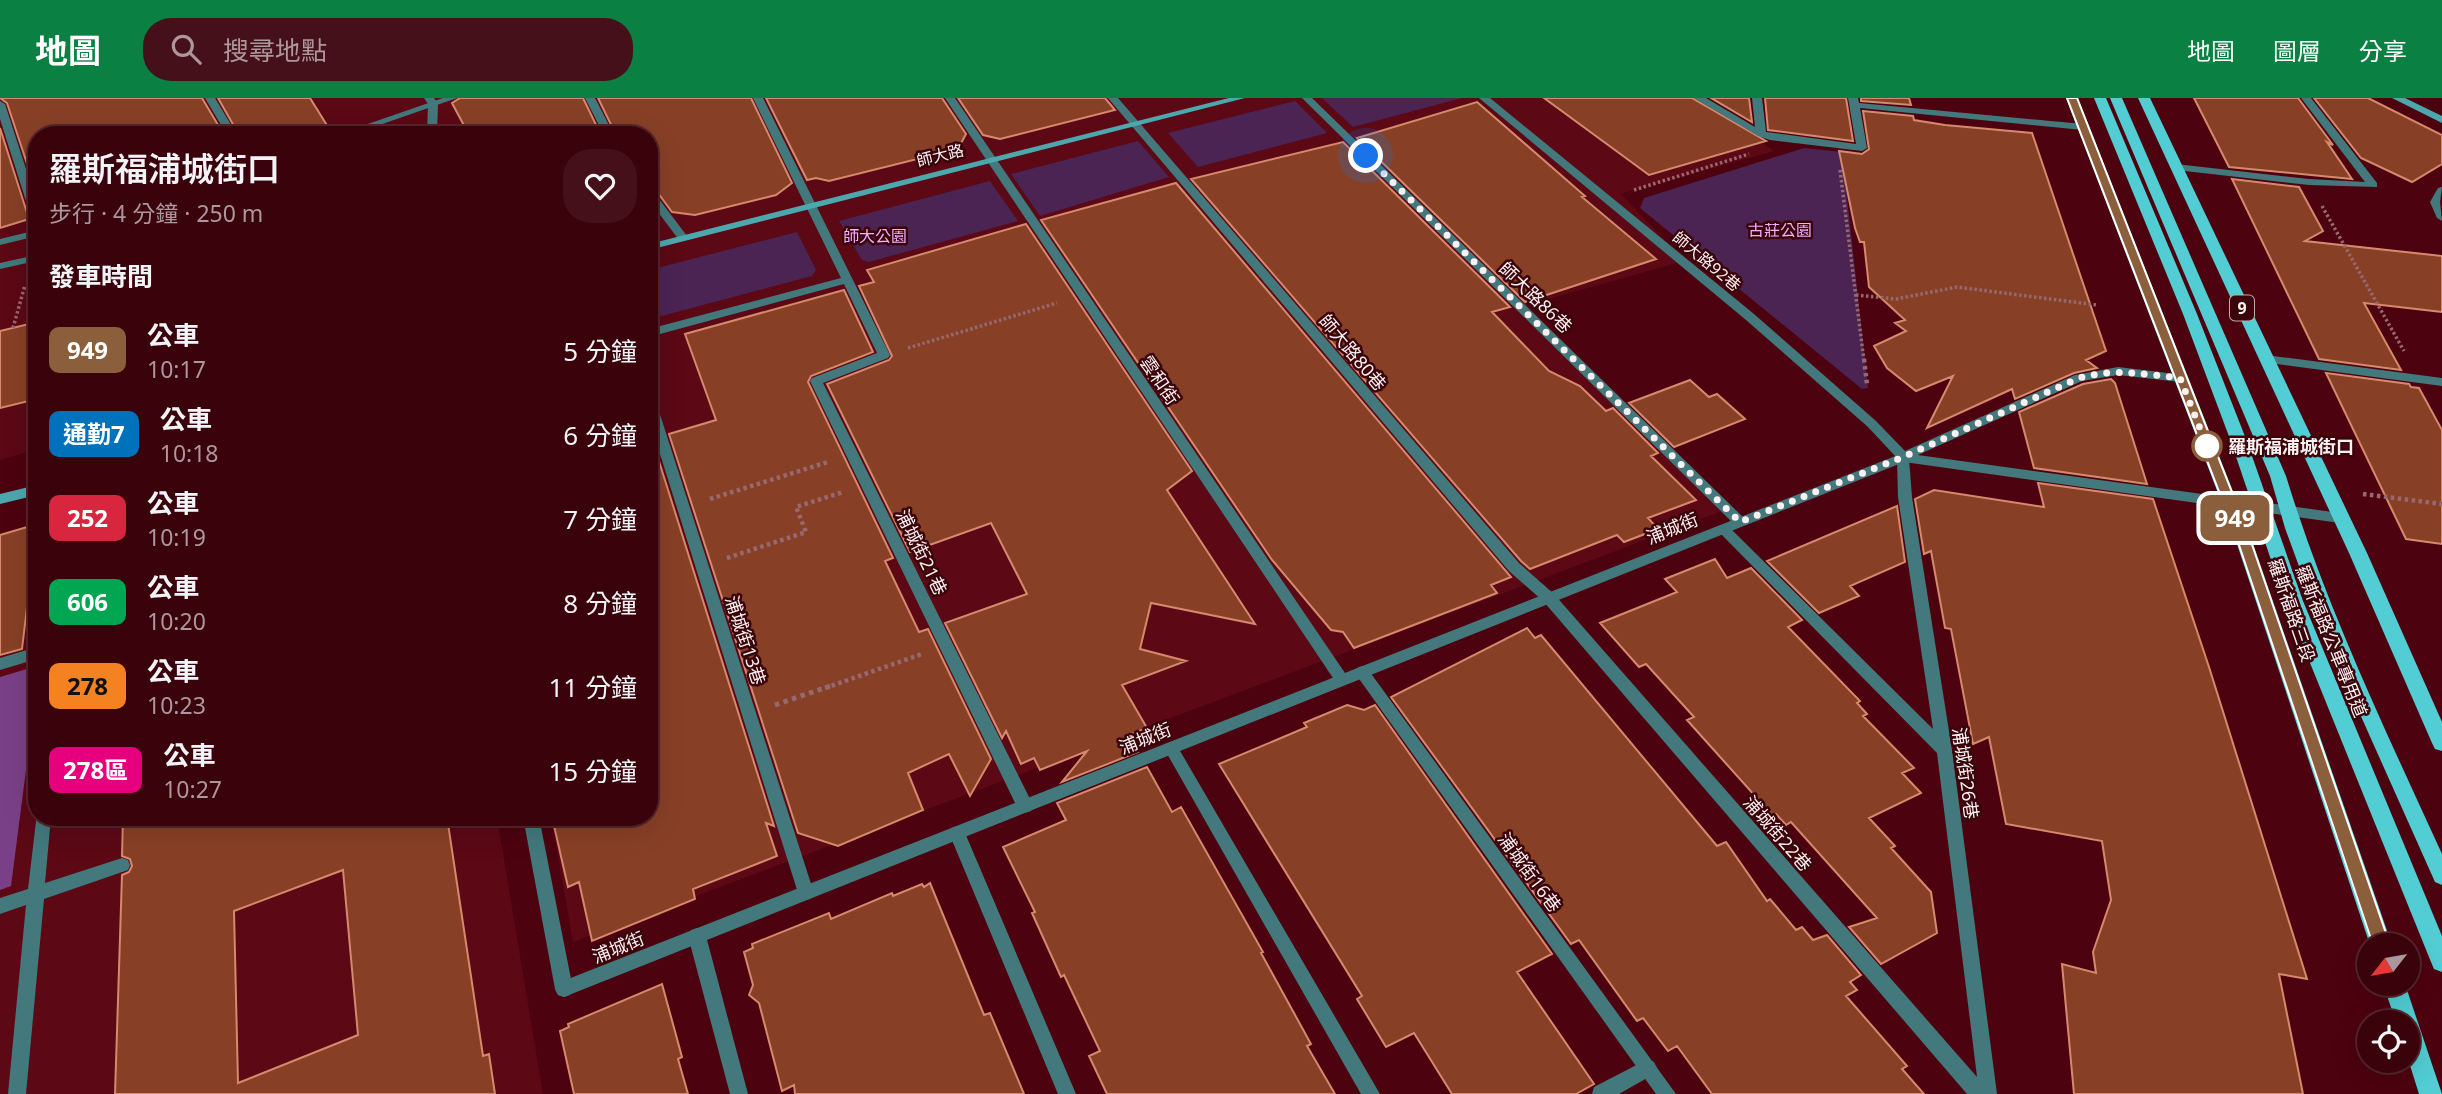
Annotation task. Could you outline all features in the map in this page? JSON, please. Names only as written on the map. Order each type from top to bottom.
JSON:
[{"type":"main road","name":"羅斯福路三段","points":[[2072,98],[2229,503],[2377,933]]},
{"type":"main road","name":"羅斯福路公車專用道","points":[[2100,98],[2190,314],[2294,601],[2442,962]]},
{"type":"main road","name":"羅斯福路公車專用道","points":[[2116,98],[2278,476],[2319,603],[2442,876]]},
{"type":"main road","name":"9","points":[[2144,98],[2358,553],[2442,743]]},
{"type":"main road","points":[[2420,1060],[2431,1094]]},
{"type":"street","points":[[210,98],[227,126]]},
{"type":"street","points":[[365,126],[431,101],[452,98]]},
{"type":"street","points":[[590,98],[604,126]]},
{"type":"street","points":[[758,98],[884,355]]},
{"type":"street","name":"雲和街","points":[[950,98],[1342,680]]},
{"type":"street","name":"師大路80巷","points":[[1113,98],[1514,568],[1549,598]]},
{"type":"street","name":"師大路","points":[[658,245],[1240,98]]},
{"type":"street","name":"師大路86巷","points":[[1307,98],[1740,522]]},
{"type":"street","name":"師大路92巷","points":[[1484,98],[1750,317],[1872,424],[1903,457]]},
{"type":"street","points":[[1699,98],[1761,134],[1790,141],[1862,148],[1854,102],[2083,127]]},
{"type":"street","points":[[1757,98],[1761,134]]},
{"type":"street","points":[[2176,167],[2309,183],[2373,185],[2306,98]]},
{"type":"street","points":[[2397,98],[2442,120]]},
{"type":"street","points":[[431,101],[432,126]]},
{"type":"street","points":[[0,104],[28,192]]},
{"type":"street","points":[[2442,190],[2435,202],[2442,218]]},
{"type":"street","points":[[658,205],[683,238]]},
{"type":"street","points":[[0,242],[28,239]]},
{"type":"street","points":[[0,266],[28,260]]},
{"type":"street","points":[[658,331],[847,280]]},
{"type":"street","name":"浦城街21巷","points":[[884,355],[816,381],[1025,806]]},
{"type":"street","points":[[2266,359],[2442,382]]},
{"type":"street","name":"浦城街","points":[[533,826],[564,989],[1903,457],[2079,378],[2118,371],[2180,378]]},
{"type":"street","name":"浦城街13巷","points":[[658,427],[806,893]]},
{"type":"street","name":"浦城街","points":[[1903,457],[2340,519]]},
{"type":"street","name":"浦城街26巷","points":[[1903,457],[1905,497],[1944,750],[1988,1094]]},
{"type":"street","points":[[0,499],[28,492]]},
{"type":"street","points":[[1723,529],[1944,750]]},
{"type":"street","name":"浦城街22巷","points":[[1549,598],[1979,1094]]},
{"type":"street","points":[[0,664],[28,656]]},
{"type":"street","name":"浦城街16巷","points":[[1362,672],[1667,1094]]},
{"type":"street","points":[[1171,748],[1371,1094]]},
{"type":"street","points":[[17,1094],[42,826]]},
{"type":"street","points":[[957,833],[1067,1094]]},
{"type":"street","points":[[0,906],[122,865]]},
{"type":"street","points":[[698,936],[738,1094]]},
{"type":"street","points":[[1601,1094],[1648,1068]]},
{"type":"path","points":[[1607,199],[1790,141]]},
{"type":"path","points":[[1836,145],[1872,424]]},
{"type":"path","points":[[2309,183],[2420,379]]},
{"type":"path","points":[[13,328],[28,279]]},
{"type":"path","points":[[1855,295],[1896,299],[1957,287],[2098,305]]},
{"type":"path","points":[[884,355],[1081,296]]},
{"type":"path","points":[[683,507],[852,454]]},
{"type":"path","points":[[703,567],[806,532],[796,507],[867,484]]},
{"type":"path","points":[[2327,489],[2442,504]]},
{"type":"path","points":[[750,713],[946,645]]},
{"type":"shaded area","points":[[0,98],[1694,98],[1774,151],[1621,194],[1684,261],[1527,305],[1725,510],[573,942],[553,826],[658,826],[658,126],[28,126],[28,452],[0,460]]},
{"type":"shaded area","points":[[28,525],[28,826],[498,826],[543,1094],[0,1094],[0,533]]},
{"type":"shaded area","points":[[28,669],[28,755],[11,886],[0,890],[0,677]]},
{"type":"green space","points":[[1322,98],[1462,98],[1353,127]]},
{"type":"green space","points":[[1295,101],[1327,133],[1198,167],[1168,133]]},
{"type":"green space","points":[[1138,141],[1169,177],[1040,216],[1011,174]]},
{"type":"green space","name":"古莊公園","points":[[1804,148],[1842,152],[1868,388],[1862,389],[1640,208],[1644,198]]},
{"type":"green space","name":"師大公園","points":[[990,181],[1018,221],[869,262],[862,260],[839,221]]},
{"type":"green space","name":"師大公園","points":[[797,232],[816,270],[812,276],[658,317],[658,268]]},
{"type":"building","points":[[0,98],[202,98],[219,126],[28,126],[28,167],[7,103]]},
{"type":"building","points":[[218,98],[310,98],[327,126],[234,126]]},
{"type":"building","points":[[460,98],[583,98],[597,126],[464,126],[452,103]]},
{"type":"building","points":[[598,98],[751,98],[792,183],[776,195],[695,215],[672,212],[658,193],[658,126],[612,126]]},
{"type":"building","points":[[766,98],[942,98],[966,134],[958,149],[829,181],[816,178],[807,180]]},
{"type":"building","points":[[958,98],[1105,98],[1115,110],[1000,139],[983,135]]},
{"type":"building","points":[[1544,98],[1692,98],[1766,141],[1649,175]]},
{"type":"building","points":[[1711,98],[1749,98],[1752,122]]},
{"type":"building","points":[[1765,98],[1846,98],[1853,141],[1768,130]]},
{"type":"building","points":[[1861,98],[1909,98],[1911,105],[1861,101]]},
{"type":"building","points":[[2194,98],[2298,98],[2333,145],[2327,142],[2352,179],[2229,167]]},
{"type":"building","points":[[2314,98],[2368,98],[2442,135],[2442,164],[2412,182],[2361,158]]},
{"type":"building","points":[[1477,102],[1585,196],[1582,197],[1656,259],[1525,302],[1357,138]]},
{"type":"building","points":[[1863,111],[1913,116],[1914,120],[1945,125],[2032,133],[2106,351],[2086,360],[2097,368],[2074,373],[2015,399],[2012,389],[1927,428],[1953,376],[1916,391],[1887,368],[1874,346],[1906,331],[1895,323],[1905,320],[1869,287],[1864,242],[1860,242],[1855,228],[1839,151],[1862,154],[1869,149]]},
{"type":"building","points":[[0,128],[28,219],[0,228]]},
{"type":"building","points":[[1343,142],[1510,307],[1492,312],[1549,371],[1580,386],[1606,411],[1613,408],[1658,453],[1651,456],[1696,500],[1648,518],[1658,529],[1624,542],[1617,535],[1530,569],[1521,561],[1191,179]]},
{"type":"building","points":[[2232,179],[2299,187],[2323,231],[2305,241],[2442,256],[2442,312],[2364,303],[2401,370],[2319,359]]},
{"type":"building","points":[[1176,183],[1511,577],[1491,585],[1497,593],[1354,648],[1343,632],[1331,630],[1272,560],[1041,220]]},
{"type":"building","points":[[1026,224],[1192,471],[1167,490],[1255,624],[1151,603],[1140,649],[1186,661],[1122,685],[1147,728],[1129,735],[1138,752],[1062,782],[1087,751],[1040,770],[1034,758],[1021,764],[1006,731],[1002,738],[945,623],[1027,594],[991,523],[910,552],[827,384],[889,360],[892,356],[859,286],[874,282],[867,270]]},
{"type":"building","points":[[844,290],[873,352],[811,376],[808,382],[893,558],[885,561],[919,632],[928,629],[991,759],[970,796],[949,754],[908,773],[923,810],[838,846],[798,833],[669,434],[716,420],[685,334]]},
{"type":"building","points":[[28,324],[28,401],[0,408],[0,331]]},
{"type":"building","points":[[2326,373],[2409,384],[2419,388],[2442,430],[2442,544],[2406,539]]},
{"type":"building","points":[[2111,379],[2115,383],[2147,484],[2034,468],[2019,412],[2083,384]]},
{"type":"building","points":[[1690,380],[1709,397],[1717,394],[1745,419],[1674,447],[1629,403]]},
{"type":"building","points":[[658,458],[774,826],[766,823],[777,856],[693,889],[695,899],[592,941],[579,882],[568,887],[554,826],[658,826]]},
{"type":"building","points":[[2038,483],[2153,499],[2307,979],[2279,974],[2303,1094],[2074,1094],[2062,964],[2096,973],[2093,952],[2111,900],[2102,841],[2006,824],[1989,737],[1973,744],[1951,629],[1945,628],[1931,551],[1924,554],[1915,499],[1934,490],[2044,507]]},
{"type":"building","points":[[1897,506],[1905,562],[1850,586],[1859,596],[1819,613],[1767,561]]},
{"type":"building","points":[[28,527],[28,599],[22,649],[0,655],[0,535]]},
{"type":"building","points":[[1715,559],[1727,578],[1751,568],[1802,620],[1788,627],[1860,701],[1857,703],[1867,714],[1863,716],[1914,768],[1902,773],[1921,793],[1869,818],[1895,846],[1891,848],[1931,892],[1937,933],[1881,964],[1849,927],[1877,918],[1791,822],[1786,825],[1776,814],[1773,816],[1687,720],[1694,717],[1646,664],[1639,667],[1600,623],[1677,592],[1665,579]]},
{"type":"building","points":[[1527,628],[1535,638],[1541,635],[1717,846],[1726,842],[1767,901],[1770,899],[1796,930],[1802,927],[1813,940],[1827,935],[1861,975],[1850,982],[1857,990],[1846,996],[1907,1066],[1902,1069],[1924,1094],[1712,1094],[1677,1046],[1668,1051],[1643,1018],[1637,1021],[1579,940],[1571,944],[1391,697]]},
{"type":"building","points":[[1347,705],[1364,710],[1375,705],[1552,954],[1517,972],[1594,1084],[1576,1094],[1452,1094],[1414,1033],[1386,1047],[1357,999],[1362,996],[1219,764],[1307,727],[1304,723]]},
{"type":"building","points":[[1147,767],[1172,812],[1181,807],[1263,952],[1261,953],[1311,1044],[1307,1046],[1335,1094],[1107,1094],[1089,1056],[1100,1051],[1064,975],[1061,977],[1032,913],[1035,912],[1003,847],[1066,820],[1057,803]]},
{"type":"building","points":[[123,826],[448,826],[483,1056],[489,1054],[495,1094],[115,1094],[122,875],[129,872],[132,866],[130,859],[122,856]],"holes":[[[343,870],[358,1035],[238,1083],[234,911]]]},
{"type":"building","points":[[930,883],[984,1015],[990,1013],[1024,1094],[795,1094],[794,1085],[782,1091],[759,1003],[749,995],[753,985],[744,952],[753,948],[752,944],[829,913],[831,919],[892,893],[893,896]]},
{"type":"building","points":[[662,984],[682,1057],[678,1059],[688,1094],[574,1094],[560,1031],[569,1027],[568,1024]]},
{"type":"bus line","name":"949","points":[[2072,98],[2241,533],[2377,933]]},
{"type":"place","name":"羅斯福浦城街口","points":[[2207,446]]},
{"type":"route","points":[[1366,156],[1740,522],[1903,457],[2079,378],[2100,373],[2118,371],[2180,378],[2207,446]]}]
